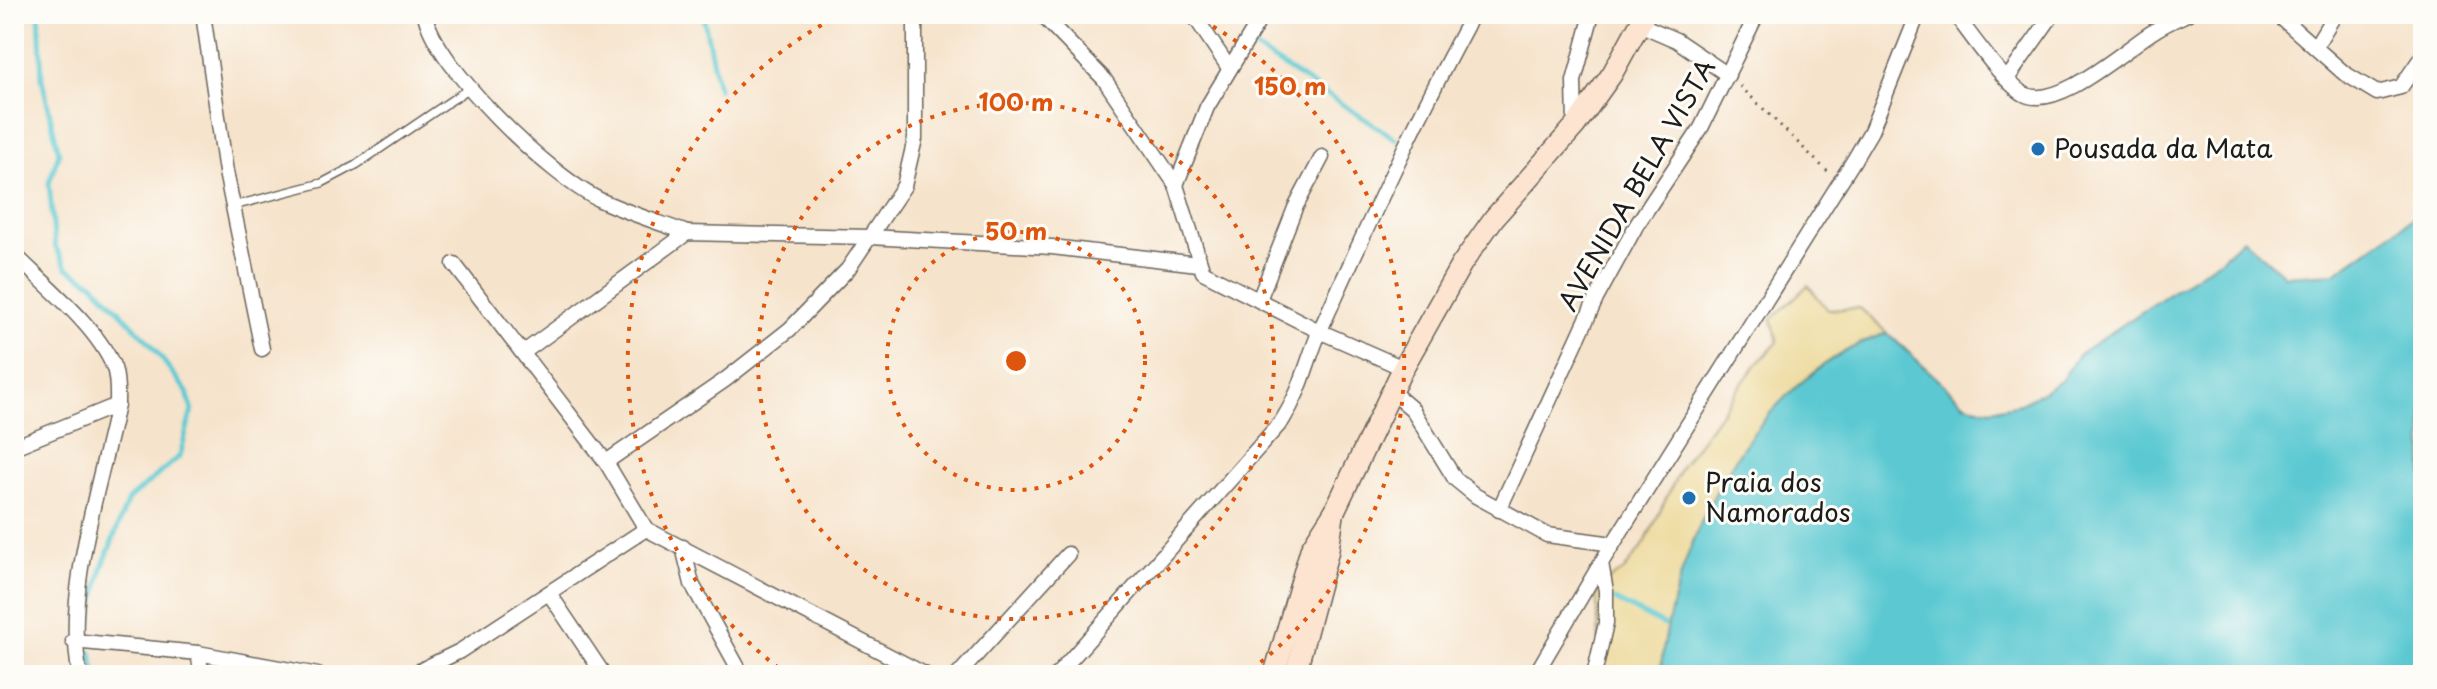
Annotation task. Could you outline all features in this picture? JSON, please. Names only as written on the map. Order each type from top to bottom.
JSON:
[{"type":"street","points":[[203,14],[232,206],[262,349]]},
{"type":"street","points":[[425,14],[438,49],[468,89],[566,178],[598,200],[687,233],[870,237],[1052,247],[1198,264]]},
{"type":"street","points":[[606,462],[725,380],[790,329],[848,269],[904,186],[915,139],[915,14]]},
{"type":"street","points":[[1041,14],[1104,79],[1176,185],[1198,264],[1210,277],[1403,368]]},
{"type":"street","points":[[1193,14],[1229,68]]},
{"type":"street","points":[[1176,185],[1207,107],[1263,14]]},
{"type":"street","points":[[1057,675],[1282,421],[1303,385],[1319,331],[1405,141],[1473,14]]},
{"type":"street","points":[[1575,126],[1574,81],[1592,14]]},
{"type":"street","name":"AVENIDA BELA VISTA","points":[[1499,510],[1596,299],[1636,226],[1701,128],[1757,14]]},
{"type":"street","points":[[1535,675],[1601,563],[1871,131],[1918,14]]},
{"type":"street","points":[[1955,14],[2007,79],[2023,94],[2046,96],[2096,72],[2154,31],[2187,14]]},
{"type":"street","points":[[2007,79],[2053,14]]},
{"type":"street","points":[[2277,14],[2344,73],[2377,93],[2401,87],[2423,55]]},
{"type":"street","points":[[2315,47],[2335,14]]},
{"type":"street","points":[[1274,675],[1311,548],[1334,512],[1403,368],[1477,241],[1575,126],[1612,74],[1642,19],[1728,75]]},
{"type":"street","points":[[1259,300],[1295,208],[1322,157]]},
{"type":"street","points":[[524,352],[687,233]]},
{"type":"street","points":[[14,254],[105,349],[117,380],[117,405],[76,600],[73,641],[80,675]]},
{"type":"street","points":[[454,264],[606,462],[646,529],[926,675]]},
{"type":"street","points":[[1391,391],[1426,428],[1455,479],[1499,510],[1547,535],[1613,544]]},
{"type":"street","points":[[14,447],[117,405]]},
{"type":"street","points":[[1295,675],[1330,544],[1334,512]]},
{"type":"street","points":[[411,675],[460,651],[646,529]]},
{"type":"street","points":[[683,547],[692,584],[742,675]]},
{"type":"street","points":[[958,675],[1068,554]]},
{"type":"street","points":[[1594,675],[1606,623],[1606,591],[1601,563]]},
{"type":"street","points":[[549,593],[604,675]]},
{"type":"street","points":[[73,641],[198,653],[318,675]]},
{"type":"street","points":[[198,653],[202,675]]},
{"type":"lane","points":[[232,206],[322,183],[356,165],[468,89]]},
{"type":"path","points":[[1728,75],[1839,183]]},
{"type":"sand","name":"Praia dos Namorados","points":[[1808,285],[1828,310],[1860,308],[1887,333],[1847,350],[1823,366],[1801,384],[1778,410],[1691,563],[1671,614],[1660,675],[1601,675],[1596,588],[1624,570],[1645,543],[1681,467],[1755,366],[1778,342],[1772,319]]},
{"type":"water","points":[[2423,211],[2423,675],[1660,675],[1668,624],[1682,572],[1702,520],[1728,471],[1759,426],[1796,387],[1839,355],[1887,333],[1965,404],[1991,410],[2020,404],[2061,381],[2079,354],[2221,259],[2243,239],[2285,276],[2335,273]]},
{"type":"waterway","points":[[39,14],[42,79],[59,153],[49,183],[55,246],[67,268],[93,283],[149,342],[187,392],[192,410],[180,456],[128,500],[102,568],[91,620]]},
{"type":"waterway","points":[[703,14],[718,89]]},
{"type":"waterway","points":[[1255,48],[1396,139]]},
{"type":"waterway","points":[[1615,600],[1664,625]]},
{"type":"waterway","points":[[91,652],[95,675]]},
{"type":"place","name":"Pousada da Mata","points":[[2038,149]]},
{"type":"place","name":"Praia dos Namorados","points":[[1689,498]]}]
